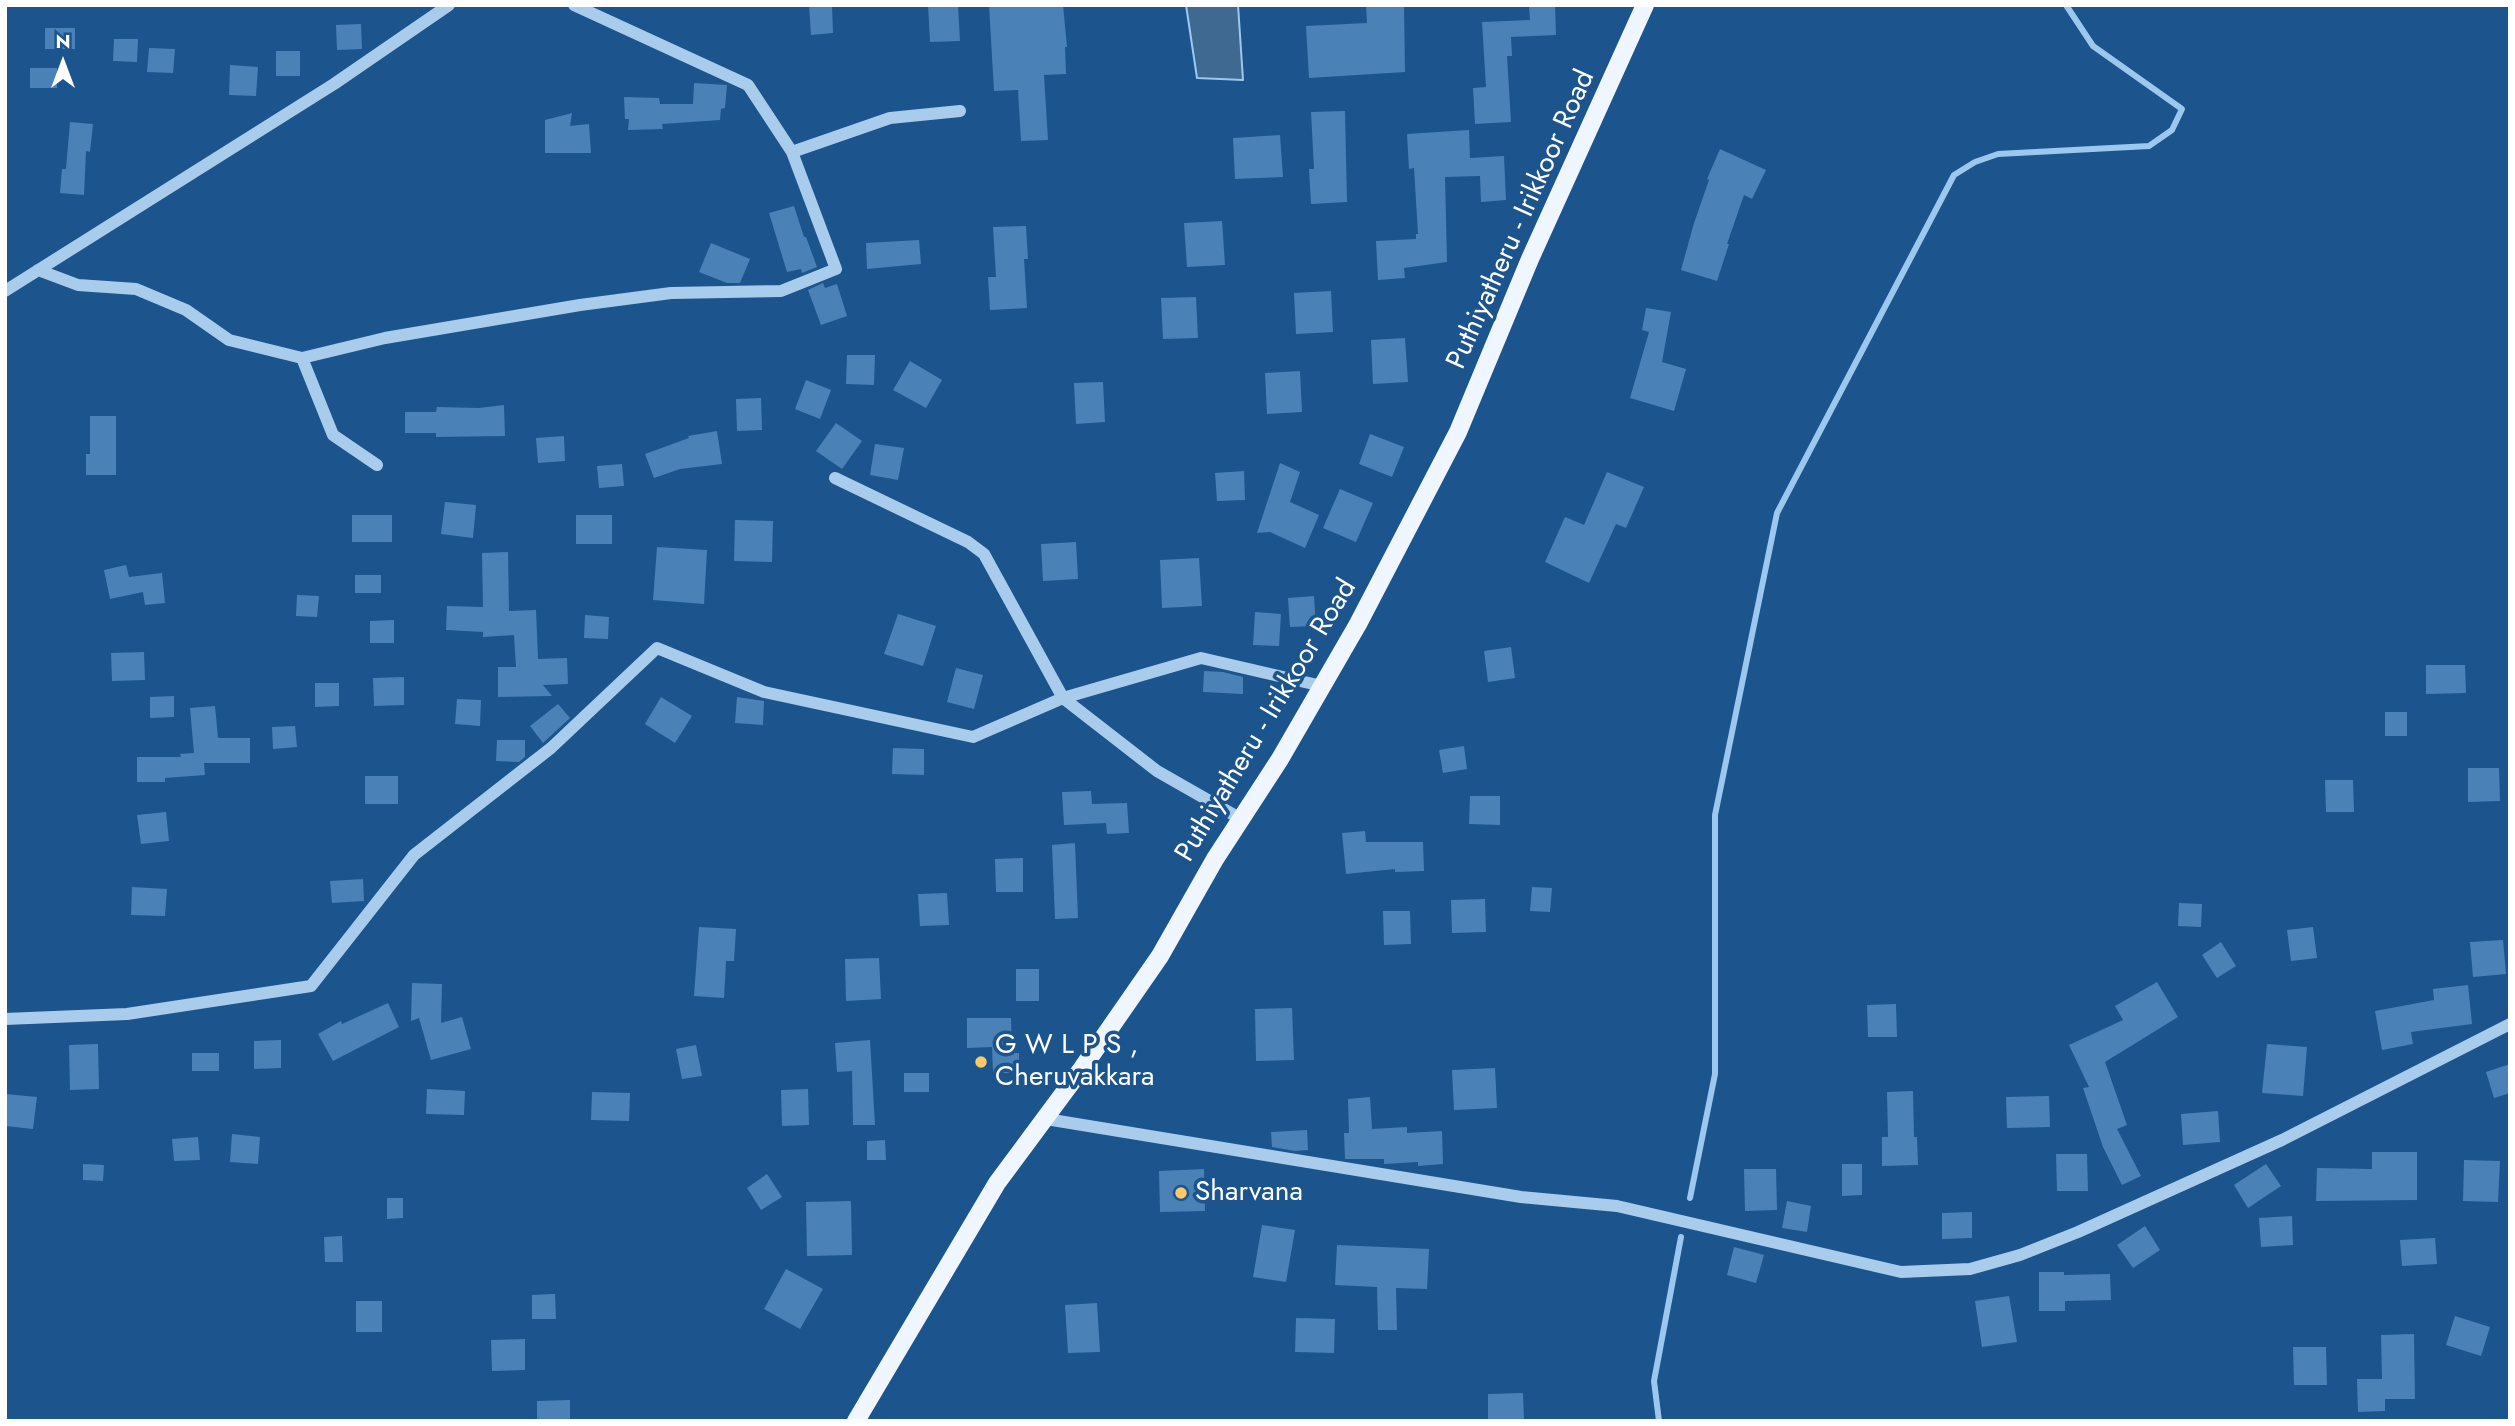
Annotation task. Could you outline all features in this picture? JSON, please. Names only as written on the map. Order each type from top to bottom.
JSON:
[{"type":"main road","name":"Puthiyatheru - Irikkoor Road","points":[[856,1421],[997,1183],[1046,1119],[1160,956],[1215,859],[1280,759],[1358,624],[1458,432],[1530,259],[1645,5]]},
{"type":"street","points":[[5,291],[334,84],[449,5]]},
{"type":"street","points":[[38,270],[78,285],[136,289],[186,310],[229,340],[302,358],[385,338],[580,305],[671,293],[781,291],[836,268],[792,152],[748,85],[574,5]]},
{"type":"street","points":[[792,152],[890,118],[960,111]]},
{"type":"street","points":[[302,358],[332,435],[377,465]]},
{"type":"street","points":[[835,478],[968,542],[984,554],[1063,698],[1157,771],[1241,819]]},
{"type":"street","points":[[5,1019],[127,1014],[311,986],[414,855],[551,748],[657,648],[765,692],[973,737],[1063,698],[1201,658],[1322,686]]},
{"type":"street","points":[[1046,1119],[1521,1197],[1618,1206],[1901,1272],[1970,1269],[2020,1255],[2078,1232],[2270,1145],[2510,1024]]},
{"type":"water","points":[[1186,5],[1238,5],[1243,80],[1197,78]]},
{"type":"building","points":[[809,5],[832,5],[833,33],[811,35]]},
{"type":"building","points":[[928,5],[958,5],[960,41],[930,42]]},
{"type":"building","points":[[989,5],[1063,5],[1067,47],[1066,74],[1044,75],[1048,140],[1021,141],[1018,90],[994,91]]},
{"type":"building","points":[[1366,5],[1404,5],[1405,72],[1309,78],[1306,26],[1367,23]]},
{"type":"building","points":[[1555,5],[1556,35],[1511,37],[1512,56],[1507,56],[1511,122],[1475,124],[1473,88],[1486,87],[1482,22],[1530,20],[1529,7]]},
{"type":"building","points":[[361,24],[362,49],[337,50],[336,25]]},
{"type":"building","points":[[45,28],[75,28],[75,49],[45,49]]},
{"type":"building","points":[[114,39],[138,39],[137,62],[113,61]]},
{"type":"building","points":[[149,48],[175,49],[173,73],[147,72]]},
{"type":"building","points":[[276,51],[300,51],[300,76],[276,76]]},
{"type":"building","points":[[230,65],[258,67],[256,96],[229,95]]},
{"type":"building","points":[[30,68],[57,68],[57,88],[30,88]]},
{"type":"building","points":[[694,83],[727,85],[725,108],[721,109],[720,120],[662,124],[663,129],[628,130],[629,119],[625,119],[624,97],[659,98],[660,104],[693,104]]},
{"type":"building","points":[[1345,111],[1347,202],[1311,204],[1309,169],[1314,169],[1311,112]]},
{"type":"building","points":[[572,113],[570,126],[589,124],[591,153],[545,153],[545,120]]},
{"type":"building","points":[[70,122],[93,124],[90,152],[86,151],[84,195],[60,193],[62,169],[66,169]]},
{"type":"building","points":[[1469,130],[1470,158],[1504,156],[1506,200],[1481,202],[1480,176],[1445,177],[1447,262],[1404,268],[1405,278],[1378,280],[1376,241],[1416,239],[1418,234],[1414,168],[1409,169],[1407,134]]},
{"type":"building","points":[[1280,135],[1283,177],[1235,179],[1233,138]]},
{"type":"building","points":[[1720,149],[1766,170],[1752,199],[1744,195],[1717,281],[1681,270],[1709,180],[1707,179]]},
{"type":"building","points":[[794,206],[817,267],[802,273],[801,269],[787,272],[769,213]]},
{"type":"building","points":[[1222,221],[1225,265],[1187,267],[1184,223]]},
{"type":"building","points":[[1026,226],[1028,259],[1024,259],[1027,308],[990,310],[988,277],[996,277],[993,227]]},
{"type":"building","points":[[919,240],[921,264],[867,269],[866,243]]},
{"type":"building","points":[[711,243],[750,259],[740,283],[727,283],[699,272]]},
{"type":"building","points":[[823,283],[825,288],[837,284],[847,316],[821,325],[808,290]]},
{"type":"building","points":[[1331,291],[1333,332],[1296,334],[1294,293]]},
{"type":"building","points":[[1196,297],[1198,338],[1163,339],[1161,298]]},
{"type":"building","points":[[1646,308],[1671,312],[1662,362],[1686,369],[1674,411],[1630,398],[1649,332],[1642,330]]},
{"type":"building","points":[[1405,338],[1408,382],[1373,384],[1371,340]]},
{"type":"building","points":[[847,355],[875,355],[874,385],[846,384]]},
{"type":"building","points":[[910,361],[942,380],[926,408],[893,390]]},
{"type":"building","points":[[1300,371],[1302,412],[1267,414],[1265,373]]},
{"type":"building","points":[[806,380],[831,390],[820,419],[795,409]]},
{"type":"building","points":[[1103,382],[1105,422],[1076,424],[1074,383]]},
{"type":"building","points":[[761,398],[762,430],[737,431],[736,399]]},
{"type":"building","points":[[504,405],[505,436],[436,437],[436,433],[405,433],[405,412],[436,412],[437,407],[479,408]]},
{"type":"building","points":[[90,416],[116,416],[116,475],[86,475],[86,454],[90,454]]},
{"type":"building","points":[[836,423],[862,441],[842,469],[816,451]]},
{"type":"building","points":[[717,431],[722,464],[680,469],[654,478],[645,454],[689,438],[688,436]]},
{"type":"building","points":[[1370,434],[1404,447],[1392,477],[1359,464]]},
{"type":"building","points":[[564,436],[565,461],[538,463],[536,438]]},
{"type":"building","points":[[875,444],[904,448],[898,480],[870,475]]},
{"type":"building","points":[[1280,463],[1300,472],[1290,502],[1319,515],[1305,548],[1270,532],[1257,533]]},
{"type":"building","points":[[622,464],[624,486],[599,488],[597,466]]},
{"type":"building","points":[[1244,471],[1245,500],[1217,501],[1215,473]]},
{"type":"building","points":[[1607,472],[1644,487],[1626,528],[1616,524],[1589,583],[1545,562],[1565,517],[1584,525]]},
{"type":"building","points":[[1340,489],[1373,503],[1356,542],[1323,528]]},
{"type":"building","points":[[445,502],[476,505],[473,538],[441,534]]},
{"type":"building","points":[[352,515],[392,515],[392,542],[352,542]]},
{"type":"building","points":[[576,515],[612,515],[612,544],[576,544]]},
{"type":"building","points":[[735,520],[773,521],[772,562],[734,561]]},
{"type":"building","points":[[1076,542],[1078,579],[1043,581],[1041,544]]},
{"type":"building","points":[[657,547],[707,550],[704,604],[653,600]]},
{"type":"building","points":[[508,552],[509,611],[536,610],[538,659],[567,658],[568,684],[543,685],[552,696],[498,697],[498,667],[516,667],[514,635],[483,637],[483,632],[446,630],[447,606],[483,607],[482,553]]},
{"type":"building","points":[[1199,558],[1202,606],[1162,608],[1160,560]]},
{"type":"building","points":[[126,565],[129,577],[162,573],[165,603],[145,605],[143,592],[110,599],[104,570]]},
{"type":"building","points":[[355,575],[381,575],[381,593],[355,593]]},
{"type":"building","points":[[297,595],[319,596],[317,617],[296,616]]},
{"type":"building","points":[[1314,596],[1316,626],[1290,627],[1288,598]]},
{"type":"building","points":[[1255,612],[1281,614],[1279,646],[1253,645]]},
{"type":"building","points":[[898,614],[936,626],[923,666],[884,654]]},
{"type":"building","points":[[585,615],[609,617],[608,639],[584,638]]},
{"type":"building","points":[[394,620],[394,643],[370,643],[370,621]]},
{"type":"building","points":[[1511,647],[1515,678],[1488,682],[1484,651]]},
{"type":"building","points":[[144,652],[145,680],[112,681],[111,653]]},
{"type":"building","points":[[2426,665],[2465,665],[2466,693],[2426,694]]},
{"type":"building","points":[[956,668],[983,675],[974,709],[947,702]]},
{"type":"building","points":[[1204,671],[1243,677],[1243,694],[1203,692]]},
{"type":"building","points":[[404,677],[404,705],[374,706],[373,678]]},
{"type":"building","points":[[315,683],[339,683],[339,706],[315,707]]},
{"type":"building","points":[[174,696],[174,717],[150,718],[150,697]]},
{"type":"building","points":[[661,697],[692,716],[675,743],[645,724]]},
{"type":"building","points":[[737,697],[764,701],[763,725],[735,723]]},
{"type":"building","points":[[457,699],[481,700],[480,726],[455,724]]},
{"type":"building","points":[[558,704],[570,718],[543,743],[530,726]]},
{"type":"building","points":[[215,706],[218,738],[250,738],[250,763],[204,763],[205,775],[165,778],[165,782],[137,782],[137,757],[181,757],[180,754],[194,753],[190,708]]},
{"type":"building","points":[[2385,712],[2407,712],[2407,736],[2385,736]]},
{"type":"building","points":[[295,726],[297,747],[273,749],[272,727]]},
{"type":"building","points":[[497,740],[525,740],[525,757],[519,762],[496,761]]},
{"type":"building","points":[[1464,746],[1467,769],[1443,773],[1439,750]]},
{"type":"building","points":[[893,748],[924,749],[924,775],[892,774]]},
{"type":"building","points":[[2468,768],[2499,768],[2500,801],[2468,802]]},
{"type":"building","points":[[365,776],[398,776],[398,804],[365,804]]},
{"type":"building","points":[[2325,780],[2353,780],[2354,812],[2326,812]]},
{"type":"building","points":[[1091,791],[1092,804],[1127,803],[1129,833],[1107,834],[1106,823],[1064,825],[1062,792]]},
{"type":"building","points":[[1470,796],[1500,796],[1500,825],[1469,824]]},
{"type":"building","points":[[166,812],[169,841],[141,844],[137,815]]},
{"type":"building","points":[[1365,831],[1366,842],[1423,842],[1424,871],[1395,872],[1395,869],[1346,874],[1342,833]]},
{"type":"building","points":[[1075,843],[1078,918],[1055,919],[1052,845]]},
{"type":"building","points":[[1023,858],[1023,892],[996,892],[995,859]]},
{"type":"building","points":[[363,879],[364,901],[332,903],[330,881]]},
{"type":"building","points":[[132,887],[167,889],[165,916],[131,915]]},
{"type":"building","points":[[1532,887],[1552,888],[1550,912],[1530,911]]},
{"type":"building","points":[[947,893],[949,925],[920,926],[918,894]]},
{"type":"building","points":[[1485,899],[1486,932],[1452,933],[1451,900]]},
{"type":"building","points":[[2179,903],[2202,904],[2201,927],[2178,926]]},
{"type":"building","points":[[1383,911],[1410,911],[1411,944],[1384,945]]},
{"type":"building","points":[[699,927],[736,929],[734,961],[726,961],[724,998],[694,996]]},
{"type":"building","points":[[2313,927],[2317,958],[2291,961],[2287,930]]},
{"type":"building","points":[[2503,940],[2506,974],[2473,977],[2470,942]]},
{"type":"building","points":[[2221,942],[2236,966],[2217,978],[2202,955]]},
{"type":"building","points":[[879,958],[881,999],[846,1001],[845,959]]},
{"type":"building","points":[[1016,969],[1039,969],[1039,1001],[1016,1001]]},
{"type":"building","points":[[2157,982],[2178,1017],[2105,1062],[2127,1125],[2117,1129],[2141,1176],[2122,1185],[2103,1147],[2083,1088],[2089,1087],[2069,1045],[2123,1020],[2115,1006]]},
{"type":"building","points":[[412,983],[442,984],[441,1023],[462,1017],[471,1049],[431,1060],[419,1018],[411,1021]]},
{"type":"building","points":[[2468,985],[2472,1024],[2411,1032],[2413,1044],[2382,1050],[2375,1011],[2434,1000],[2433,989]]},
{"type":"building","points":[[388,1003],[399,1027],[333,1061],[318,1034],[341,1021],[342,1024]]},
{"type":"building","points":[[1896,1004],[1897,1037],[1868,1037],[1867,1005]]},
{"type":"building","points":[[1292,1008],[1294,1060],[1256,1061],[1255,1009]]},
{"type":"building","points":[[967,1018],[1011,1018],[1012,1053],[1019,1053],[1019,1073],[993,1073],[992,1047],[967,1048]]},
{"type":"building","points":[[281,1040],[281,1068],[254,1069],[254,1041]]},
{"type":"building","points":[[870,1040],[875,1125],[853,1125],[852,1071],[837,1072],[835,1043]]},
{"type":"building","points":[[98,1044],[99,1089],[70,1090],[69,1045]]},
{"type":"building","points":[[2267,1044],[2307,1047],[2303,1096],[2262,1093]]},
{"type":"building","points":[[696,1045],[702,1076],[682,1079],[676,1049]]},
{"type":"building","points":[[192,1053],[219,1053],[219,1071],[192,1071]]},
{"type":"building","points":[[2510,1064],[2510,1093],[2494,1098],[2486,1072]]},
{"type":"building","points":[[1495,1068],[1497,1108],[1454,1110],[1452,1070]]},
{"type":"building","points":[[904,1073],[929,1073],[929,1092],[904,1092]]},
{"type":"building","points":[[427,1089],[465,1091],[464,1115],[426,1114]]},
{"type":"building","points":[[808,1089],[809,1125],[782,1126],[781,1090]]},
{"type":"building","points":[[1913,1091],[1914,1137],[1917,1137],[1918,1165],[1882,1166],[1882,1137],[1888,1137],[1887,1092]]},
{"type":"building","points":[[592,1092],[630,1093],[629,1121],[591,1120]]},
{"type":"building","points":[[5,1094],[37,1097],[33,1129],[5,1126]]},
{"type":"building","points":[[2049,1096],[2050,1127],[2007,1128],[2006,1097]]},
{"type":"building","points":[[1370,1097],[1372,1129],[1407,1127],[1407,1133],[1442,1131],[1443,1164],[1418,1166],[1418,1162],[1384,1164],[1384,1159],[1345,1159],[1344,1133],[1349,1133],[1348,1099]]},
{"type":"building","points":[[2218,1111],[2220,1142],[2183,1145],[2181,1114]]},
{"type":"building","points":[[1307,1130],[1308,1150],[1272,1147],[1271,1132]]},
{"type":"building","points":[[232,1134],[260,1137],[258,1164],[230,1162]]},
{"type":"building","points":[[198,1137],[200,1160],[174,1161],[172,1139]]},
{"type":"building","points":[[885,1140],[886,1160],[867,1160],[867,1141]]},
{"type":"building","points":[[2372,1152],[2417,1152],[2417,1200],[2316,1201],[2317,1168],[2372,1169]]},
{"type":"building","points":[[2056,1154],[2087,1154],[2088,1191],[2057,1191]]},
{"type":"building","points":[[2464,1160],[2500,1161],[2498,1202],[2463,1201]]},
{"type":"building","points":[[83,1164],[104,1165],[103,1181],[83,1180]]},
{"type":"building","points":[[1842,1164],[1862,1164],[1862,1195],[1842,1196]]},
{"type":"building","points":[[2266,1164],[2281,1186],[2248,1208],[2234,1185]]},
{"type":"building","points":[[1204,1169],[1205,1211],[1160,1212],[1159,1171]]},
{"type":"building","points":[[1744,1169],[1776,1169],[1777,1210],[1745,1211]]},
{"type":"building","points":[[767,1174],[782,1197],[761,1210],[747,1188]]},
{"type":"building","points":[[387,1198],[403,1198],[403,1218],[387,1219]]},
{"type":"building","points":[[851,1201],[852,1255],[807,1256],[806,1202]]},
{"type":"building","points":[[1787,1201],[1811,1206],[1807,1232],[1782,1228]]},
{"type":"building","points":[[1972,1212],[1972,1238],[1942,1239],[1942,1213]]},
{"type":"building","points":[[2292,1216],[2293,1245],[2261,1247],[2259,1218]]},
{"type":"building","points":[[1262,1225],[1295,1230],[1286,1282],[1253,1277]]},
{"type":"building","points":[[2145,1226],[2160,1250],[2133,1268],[2117,1245]]},
{"type":"building","points":[[342,1236],[343,1262],[325,1262],[324,1237]]},
{"type":"building","points":[[2435,1238],[2437,1264],[2402,1266],[2400,1240]]},
{"type":"building","points":[[1337,1245],[1429,1249],[1427,1289],[1396,1288],[1397,1330],[1378,1330],[1377,1287],[1335,1285]]},
{"type":"building","points":[[1734,1247],[1764,1255],[1756,1283],[1727,1275]]},
{"type":"building","points":[[786,1269],[823,1289],[800,1329],[764,1309]]},
{"type":"building","points":[[2039,1272],[2064,1272],[2064,1275],[2110,1274],[2111,1300],[2065,1301],[2065,1311],[2039,1311]]},
{"type":"building","points":[[555,1294],[556,1319],[532,1319],[532,1295]]},
{"type":"building","points":[[2009,1296],[2017,1342],[1982,1347],[1975,1301]]},
{"type":"building","points":[[356,1301],[382,1301],[382,1332],[356,1332]]},
{"type":"building","points":[[1097,1303],[1100,1352],[1068,1353],[1065,1305]]},
{"type":"building","points":[[2455,1316],[2490,1327],[2481,1356],[2446,1345]]},
{"type":"building","points":[[1296,1318],[1335,1319],[1334,1353],[1295,1352]]},
{"type":"building","points":[[2414,1334],[2415,1399],[2385,1399],[2385,1411],[2358,1412],[2357,1379],[2382,1379],[2381,1335]]},
{"type":"building","points":[[525,1339],[525,1370],[492,1371],[491,1340]]},
{"type":"building","points":[[2293,1347],[2326,1347],[2327,1385],[2294,1385]]},
{"type":"building","points":[[1523,1393],[1524,1421],[1488,1421],[1488,1394]]},
{"type":"building","points":[[570,1400],[570,1421],[537,1421],[537,1401]]},
{"type":"waterway","points":[[1690,1198],[1715,1074],[1715,815],[1777,513],[1954,175],[1975,162],[1998,154],[2149,146],[2172,130],[2182,109],[2093,46],[2066,5]]},
{"type":"waterway","points":[[1659,1421],[1654,1381],[1681,1237]]},
{"type":"place","name":"G W L P S , Cheruvakkara","points":[[981,1062]]},
{"type":"place","name":"Sharvana","points":[[1181,1193]]}]
